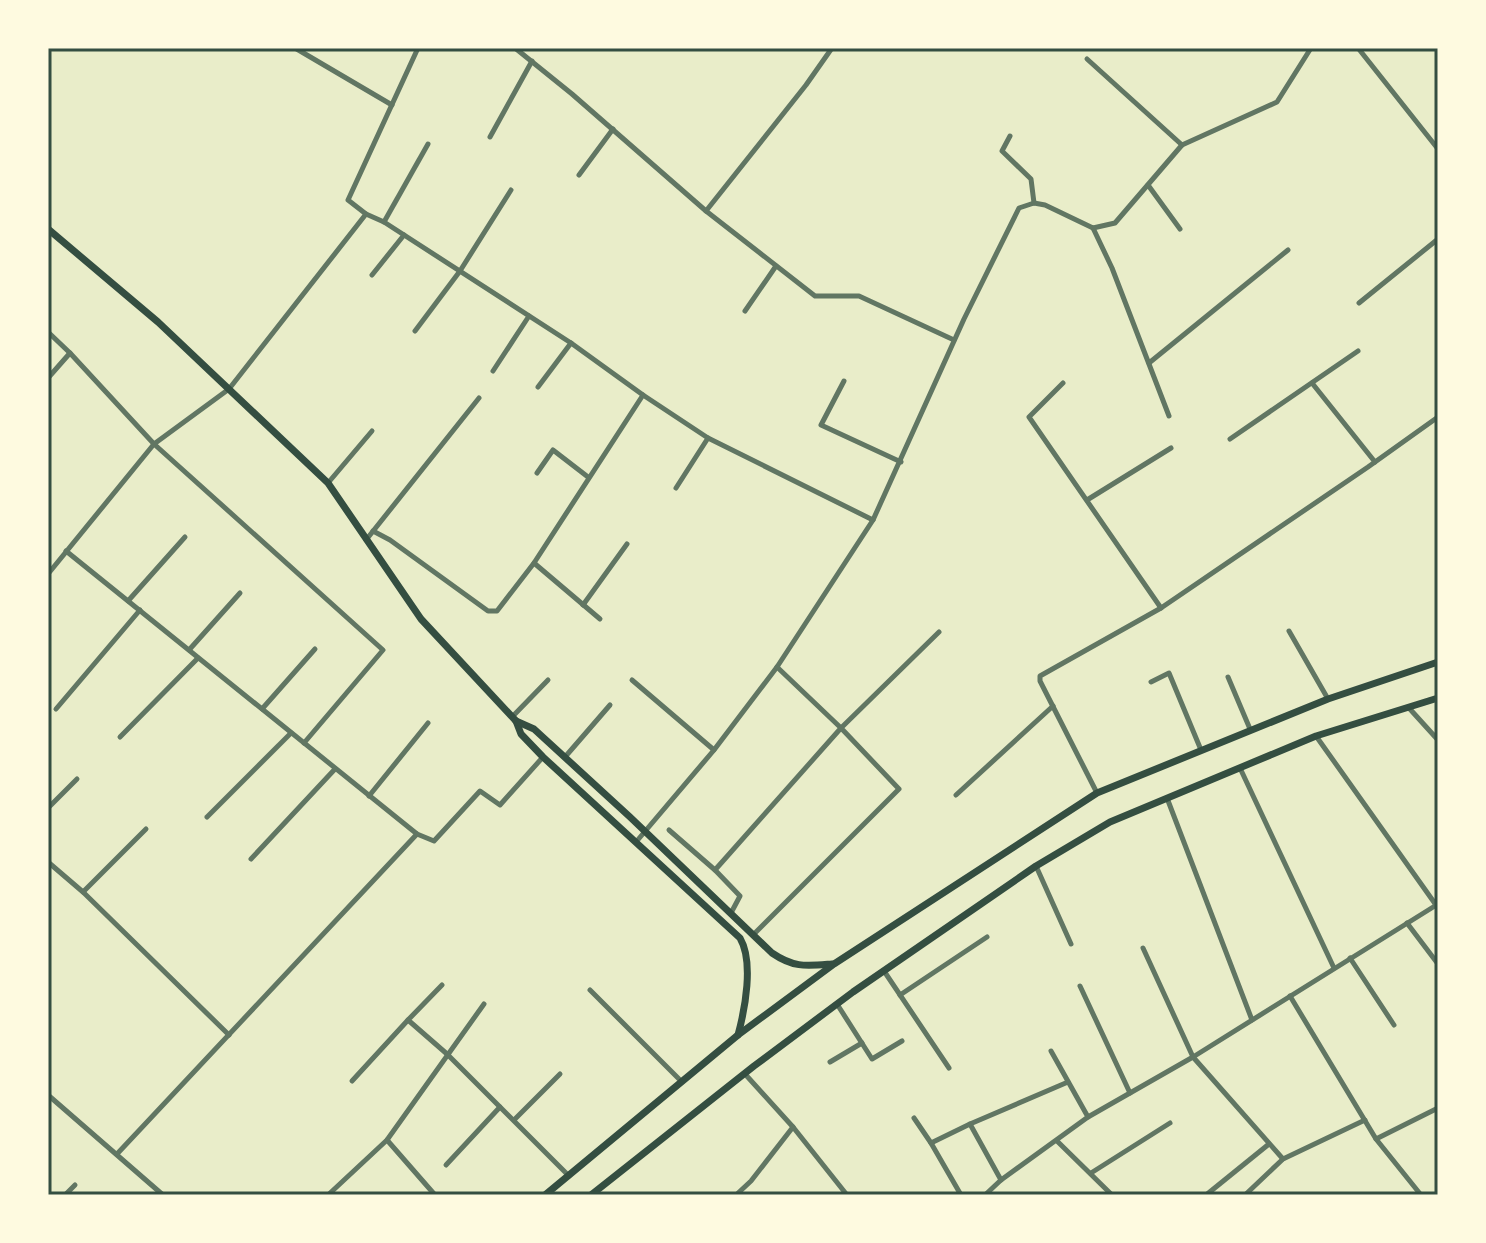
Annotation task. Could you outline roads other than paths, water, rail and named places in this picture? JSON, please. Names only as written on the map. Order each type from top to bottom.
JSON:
[{"type":"main road","points":[[48,229],[158,322],[328,483],[421,619],[514,719],[521,734],[740,938],[745,946],[746,975],[744,1012],[738,1035]]},
{"type":"main road","points":[[545,1195],[738,1035],[834,964],[1097,793],[1328,699],[1438,662]]},
{"type":"main road","points":[[591,1195],[837,1004],[1036,866],[1110,822],[1316,736],[1438,698]]},
{"type":"main road","points":[[514,719],[534,729],[565,757],[772,953],[786,963],[801,966],[834,964]]},
{"type":"street","points":[[295,48],[392,105]]},
{"type":"street","points":[[418,48],[348,200],[571,343],[708,438],[873,520]]},
{"type":"street","points":[[515,48],[706,211],[815,296],[859,296],[954,340]]},
{"type":"street","points":[[706,211],[832,48]]},
{"type":"street","points":[[636,842],[714,750],[777,667],[873,520],[954,340],[1019,208],[1034,203],[1045,205],[1093,228],[1115,223],[1182,145],[1277,102],[1311,48]]},
{"type":"street","points":[[1358,48],[1438,149]]},
{"type":"street","points":[[1087,59],[1182,145]]},
{"type":"street","points":[[490,137],[532,61]]},
{"type":"street","points":[[579,175],[613,129]]},
{"type":"street","points":[[1010,136],[1002,151],[1031,179],[1034,203]]},
{"type":"street","points":[[384,222],[428,144]]},
{"type":"street","points":[[1148,185],[1180,229]]},
{"type":"street","points":[[415,331],[460,271],[511,190]]},
{"type":"street","points":[[48,574],[154,444],[229,389],[366,214]]},
{"type":"street","points":[[1093,228],[1112,268],[1169,416]]},
{"type":"street","points":[[372,275],[404,235]]},
{"type":"street","points":[[1359,303],[1438,239]]},
{"type":"street","points":[[1149,363],[1288,250]]},
{"type":"street","points":[[745,311],[776,266]]},
{"type":"street","points":[[493,371],[529,316]]},
{"type":"street","points":[[48,332],[154,444],[383,650],[304,743]]},
{"type":"street","points":[[538,387],[571,343]]},
{"type":"street","points":[[1230,439],[1358,351]]},
{"type":"street","points":[[48,378],[70,353]]},
{"type":"street","points":[[844,381],[821,425],[901,462]]},
{"type":"street","points":[[1063,383],[1029,417],[1161,608]]},
{"type":"street","points":[[1312,383],[1375,462]]},
{"type":"street","points":[[373,531],[488,611],[497,611],[534,563],[643,395]]},
{"type":"street","points":[[366,540],[479,398]]},
{"type":"street","points":[[1097,793],[1040,676],[1161,608],[1438,417]]},
{"type":"street","points":[[328,483],[372,431]]},
{"type":"street","points":[[676,488],[708,438]]},
{"type":"street","points":[[1087,500],[1171,448]]},
{"type":"street","points":[[537,473],[553,450],[588,477]]},
{"type":"street","points":[[128,601],[185,537]]},
{"type":"street","points":[[583,605],[627,544]]},
{"type":"street","points":[[66,551],[417,834],[434,841],[480,791],[500,805],[543,757]]},
{"type":"street","points":[[534,563],[600,619]]},
{"type":"street","points":[[189,650],[240,593]]},
{"type":"street","points":[[56,709],[140,610]]},
{"type":"street","points":[[1289,631],[1328,699]]},
{"type":"street","points":[[715,870],[841,728],[939,632]]},
{"type":"street","points":[[262,709],[315,649]]},
{"type":"street","points":[[120,737],[198,658]]},
{"type":"street","points":[[753,935],[899,789],[777,667]]},
{"type":"street","points":[[1151,682],[1169,673],[1201,750]]},
{"type":"street","points":[[1228,677],[1250,729]]},
{"type":"street","points":[[514,719],[548,680]]},
{"type":"street","points":[[632,680],[714,750]]},
{"type":"street","points":[[565,757],[610,705]]},
{"type":"street","points":[[956,795],[1053,706]]},
{"type":"street","points":[[1408,707],[1438,740]]},
{"type":"street","points":[[369,796],[428,723]]},
{"type":"street","points":[[207,817],[291,733]]},
{"type":"street","points":[[985,1195],[1088,1117],[1193,1057],[1437,904],[1316,736]]},
{"type":"street","points":[[1240,768],[1334,968]]},
{"type":"street","points":[[251,859],[336,769]]},
{"type":"street","points":[[48,808],[77,779]]},
{"type":"street","points":[[1167,798],[1252,1020]]},
{"type":"street","points":[[83,892],[146,829]]},
{"type":"street","points":[[669,830],[740,896],[731,913]]},
{"type":"street","points":[[117,1154],[417,834]]},
{"type":"street","points":[[48,862],[83,892],[229,1035]]},
{"type":"street","points":[[1036,866],[1071,944]]},
{"type":"street","points":[[1407,923],[1438,964]]},
{"type":"street","points":[[900,995],[987,937]]},
{"type":"street","points":[[1143,948],[1193,1057],[1283,1159]]},
{"type":"street","points":[[1350,958],[1394,1025]]},
{"type":"street","points":[[884,971],[949,1068]]},
{"type":"street","points":[[352,1081],[442,985]]},
{"type":"street","points":[[1080,986],[1130,1093]]},
{"type":"street","points":[[590,990],[682,1082]]},
{"type":"street","points":[[1290,996],[1376,1139],[1419,1194]]},
{"type":"street","points":[[328,1195],[387,1140],[484,1004]]},
{"type":"street","points":[[837,1004],[872,1059],[902,1041]]},
{"type":"street","points":[[408,1020],[447,1054],[569,1176]]},
{"type":"street","points":[[830,1062],[862,1043]]},
{"type":"street","points":[[1051,1051],[1088,1117]]},
{"type":"street","points":[[514,1120],[560,1074]]},
{"type":"street","points":[[745,1074],[793,1127],[847,1195]]},
{"type":"street","points":[[931,1143],[1068,1082]]},
{"type":"street","points":[[48,1095],[163,1195]]},
{"type":"street","points":[[446,1165],[500,1107]]},
{"type":"street","points":[[1376,1139],[1438,1108]]},
{"type":"street","points":[[914,1118],[961,1195]]},
{"type":"street","points":[[1245,1195],[1254,1192],[1283,1159],[1365,1120]]},
{"type":"street","points":[[1091,1173],[1170,1123]]},
{"type":"street","points":[[970,1124],[1001,1180]]},
{"type":"street","points":[[736,1195],[751,1181],[793,1127]]},
{"type":"street","points":[[387,1140],[435,1195]]},
{"type":"street","points":[[1057,1141],[1112,1195]]},
{"type":"street","points":[[1206,1195],[1269,1144]]},
{"type":"street","points":[[65,1195],[75,1185]]}]
